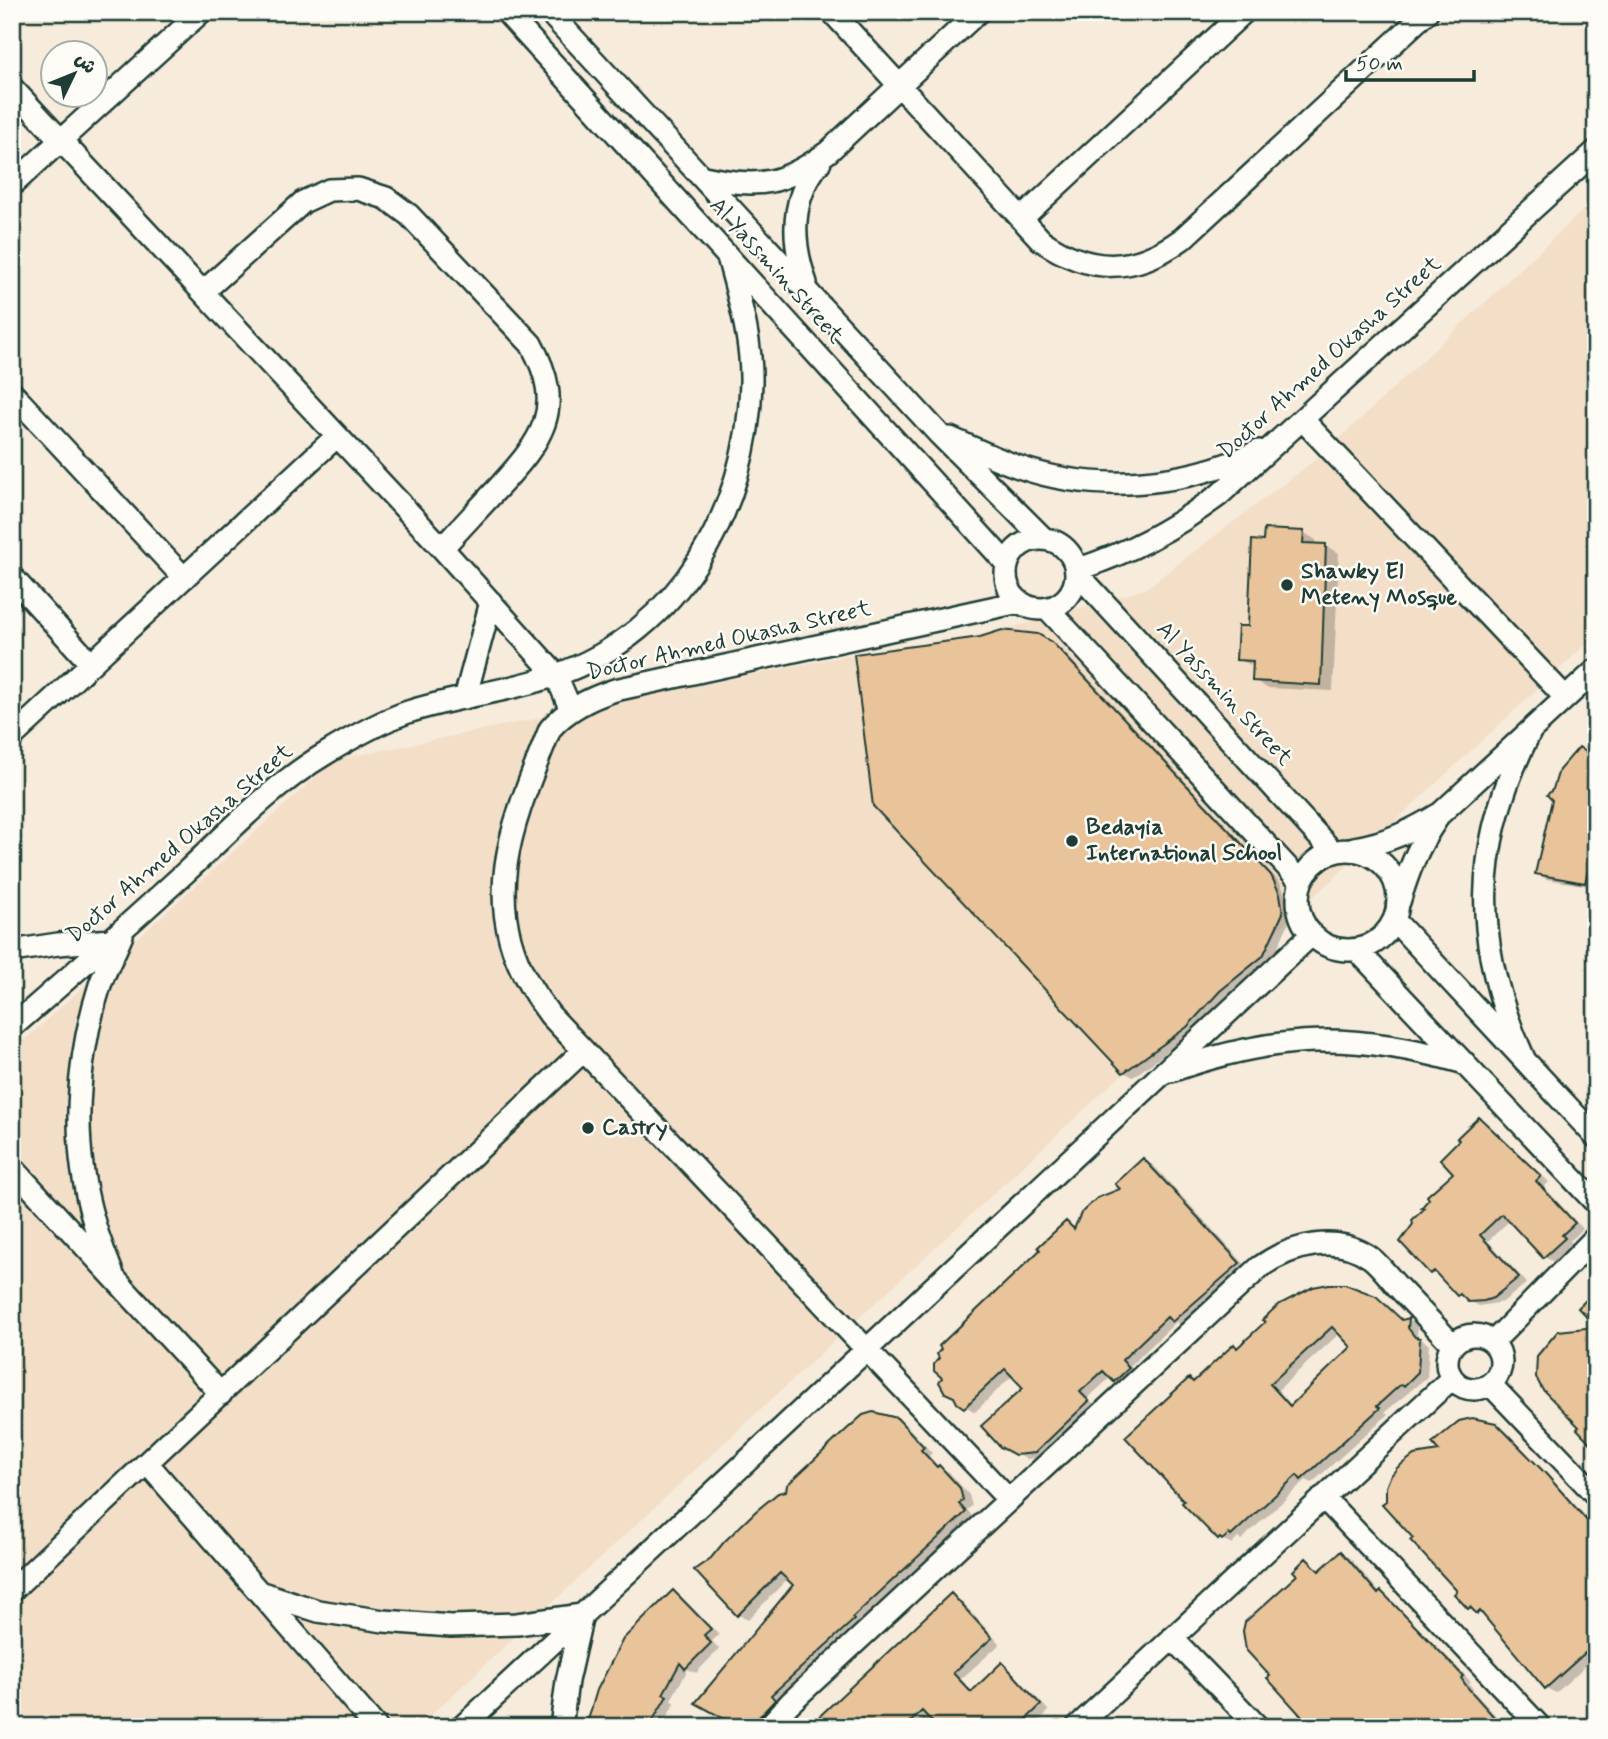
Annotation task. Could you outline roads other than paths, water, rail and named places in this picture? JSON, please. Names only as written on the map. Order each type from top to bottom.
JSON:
[{"type":"street","points":[[12,186],[201,12]]},
{"type":"street","name":"Al Yassmin Street","points":[[506,12],[1007,564]]},
{"type":"street","points":[[832,12],[1041,240],[1058,252],[1088,263],[1119,266],[1142,262],[1163,253],[1182,239],[1427,12]]},
{"type":"street","points":[[704,177],[738,184],[771,183],[803,170],[828,152],[978,12]]},
{"type":"street","points":[[1021,219],[1244,12]]},
{"type":"street","name":"Al Yassmin Street","points":[[557,17],[939,434],[1044,539]]},
{"type":"street","points":[[12,88],[491,602],[556,675],[571,710]]},
{"type":"street","name":"Doctor Ahmed Okasha Street","points":[[1076,571],[1147,542],[1185,520],[1219,495],[1596,151]]},
{"type":"street","points":[[808,290],[794,232],[798,202],[809,175],[828,152]]},
{"type":"street","points":[[203,292],[303,202],[329,190],[358,189],[386,198],[409,215],[531,344],[547,383],[548,408],[542,431],[530,454],[442,548]]},
{"type":"street","name":"Doctor Ahmed Okasha Street","points":[[12,1027],[118,934],[285,780],[324,754],[408,712],[556,675],[605,652],[649,620],[690,578],[723,517],[745,442],[751,382],[746,322],[728,257]]},
{"type":"street","points":[[12,393],[184,578]]},
{"type":"street","points":[[1303,421],[1565,697]]},
{"type":"street","points":[[939,434],[1021,467],[1063,479],[1107,483],[1151,482],[1195,475],[1237,461],[1276,442]]},
{"type":"street","points":[[12,737],[337,436]]},
{"type":"street","points":[[1044,539],[1054,542],[1068,552],[1076,571],[1072,592],[1058,605],[1048,609],[1033,609],[1013,597],[1006,581],[1007,564],[1011,555],[1026,542],[1044,539]]},
{"type":"street","name":"Al Yassmin Street","points":[[1076,571],[1340,851]]},
{"type":"street","points":[[12,577],[92,664]]},
{"type":"street","points":[[465,698],[491,602]]},
{"type":"street","name":"Doctor Ahmed Okasha Street","points":[[1009,1500],[550,1015],[528,983],[513,947],[505,909],[504,870],[511,832],[550,729],[571,710],[591,698],[615,690],[1019,602]]},
{"type":"street","points":[[1048,609],[1301,882]]},
{"type":"street","points":[[1441,813],[1422,840],[1408,870],[1396,914],[1380,940],[1357,950],[1332,948],[1311,935],[1300,916],[1297,904],[1301,882],[1313,863],[1340,851],[1378,844],[1411,831],[1441,813],[1596,670]]},
{"type":"street","points":[[1525,1061],[1507,1022],[1494,982],[1487,941],[1485,898],[1488,853],[1497,809],[1512,766],[1531,730]]},
{"type":"street","points":[[1340,851],[1362,852],[1386,867],[1394,879],[1398,894],[1396,914],[1596,1138]]},
{"type":"street","points":[[12,951],[118,934],[85,1041],[79,1100],[81,1160],[90,1207],[113,1275]]},
{"type":"street","points":[[462,1727],[1311,935]]},
{"type":"street","points":[[1357,950],[1596,1203]]},
{"type":"street","points":[[1163,1074],[1211,1057],[1249,1048],[1313,1040],[1365,1042],[1404,1048],[1466,1064]]},
{"type":"street","points":[[12,1590],[583,1051]]},
{"type":"street","points":[[12,1167],[221,1394]]},
{"type":"street","points":[[1493,1342],[1596,1237]]},
{"type":"street","points":[[768,1727],[790,1703],[1276,1255],[1299,1247],[1324,1244],[1348,1248],[1370,1258],[1453,1345]]},
{"type":"street","points":[[1468,1335],[1477,1335],[1493,1342],[1501,1356],[1502,1364],[1496,1379],[1484,1388],[1470,1389],[1456,1383],[1446,1361],[1453,1345],[1468,1335]]},
{"type":"street","points":[[1077,1727],[1452,1378]]},
{"type":"street","points":[[1490,1384],[1596,1495]]},
{"type":"street","points":[[147,1463],[376,1727]]},
{"type":"street","points":[[1323,1497],[1540,1727]]},
{"type":"street","points":[[259,1592],[318,1611],[451,1626],[517,1624],[582,1615]]},
{"type":"street","points":[[561,1727],[567,1681],[582,1615]]},
{"type":"street","points":[[1172,1638],[1258,1727]]},
{"type":"place","name":"Shawky El Meteny Mosque","points":[[1287,585]]},
{"type":"place","name":"Bedayia International School","points":[[1072,841]]},
{"type":"place","name":"Castry","points":[[588,1128]]}]
